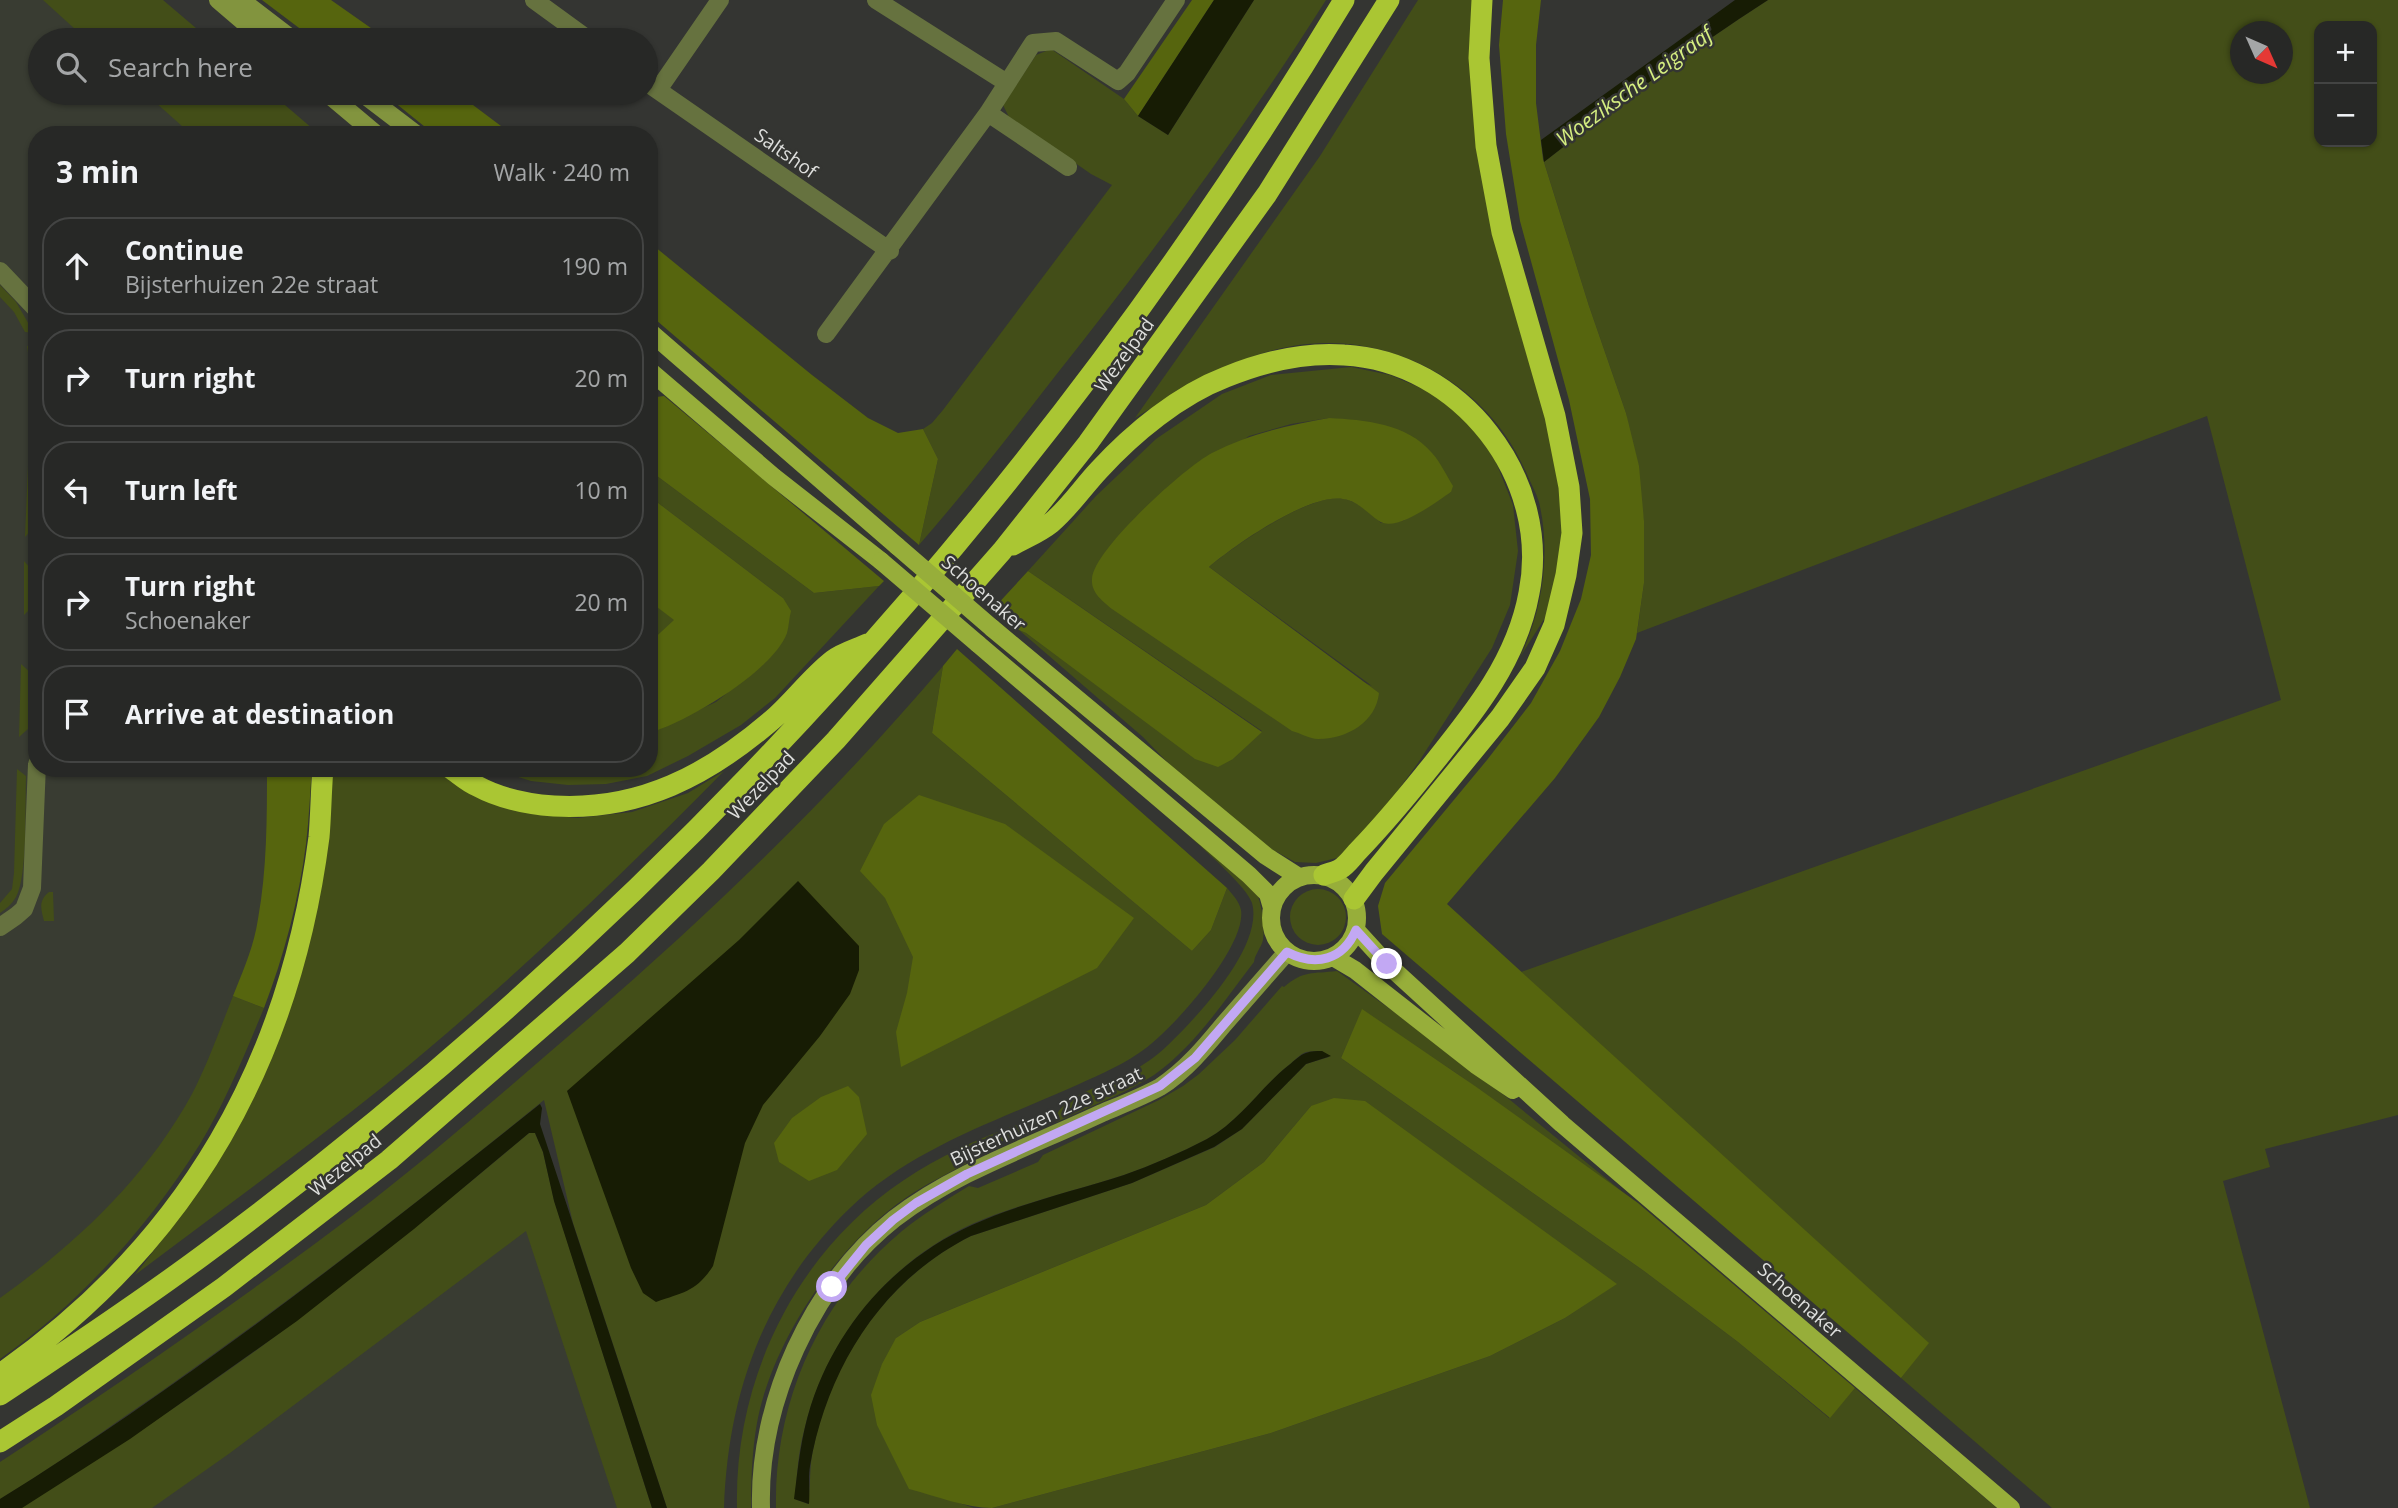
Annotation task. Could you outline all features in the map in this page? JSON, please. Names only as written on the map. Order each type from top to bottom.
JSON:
[{"type":"highway","name":"Wezelpad","points":[[0,1395],[200,1257],[436,1070],[578,944],[660,866],[777,746],[876,639],[965,536],[1053,427],[1236,171],[1344,0]]},
{"type":"highway","name":"Wezelpad","points":[[0,1442],[67,1398],[267,1255],[390,1160],[627,953],[710,871],[836,740],[1002,551],[1088,443],[1267,194],[1389,0]]},
{"type":"highway","points":[[1354,899],[1500,718],[1535,668],[1554,625],[1566,575],[1572,533],[1569,487],[1555,416],[1502,232],[1486,146],[1479,58],[1482,0]]},
{"type":"highway","points":[[1002,551],[1051,523],[1102,466],[1154,421],[1185,399],[1224,378],[1262,365],[1303,356],[1345,355],[1382,362],[1418,376],[1452,394],[1476,417],[1498,445],[1526,506],[1532,546],[1530,591],[1519,632],[1499,673],[1470,718],[1404,800],[1341,869],[1324,875]]},
{"type":"highway","points":[[462,777],[475,786],[508,800],[541,805],[579,808],[648,796],[721,759],[774,719],[834,659],[876,639]]},
{"type":"highway","points":[[0,1374],[44,1342],[138,1254],[174,1212],[230,1125],[275,1024],[302,932],[319,835],[322,777]]},
{"type":"main road","points":[[218,0],[251,28]]},
{"type":"main road","points":[[241,0],[277,28]]},
{"type":"main road","points":[[341,105],[366,126]]},
{"type":"main road","points":[[378,105],[405,126]]},
{"type":"main road","name":"Schoenaker","points":[[658,339],[992,628],[1266,856],[1299,877]]},
{"type":"main road","points":[[658,378],[774,477],[881,561],[1249,875],[1268,894],[1275,936],[1287,952],[1298,958],[1316,961],[1333,957],[1351,941],[1356,930],[1358,914],[1354,899],[1342,884],[1324,875],[1299,877],[1282,889],[1272,908]]},
{"type":"main road","name":"Schoenaker","points":[[1356,930],[1387,964],[1562,1124],[2011,1508]]},
{"type":"main road","name":"Bijsterhuizen 22e straat","points":[[761,1508],[765,1448],[781,1385],[796,1348],[817,1310],[866,1245],[893,1220],[949,1184],[1160,1086],[1195,1058],[1287,952]]},
{"type":"main road","name":"Schoenaker","points":[[1333,957],[1355,970],[1476,1065],[1562,1124]]},
{"type":"street","points":[[534,0],[572,28]]},
{"type":"street","name":"Saltshof","points":[[658,78],[720,0]]},
{"type":"street","points":[[876,0],[1007,83]]},
{"type":"street","points":[[826,334],[890,251],[1034,43],[1056,41],[1118,81],[1127,73],[1176,0]]},
{"type":"street","name":"Saltshof","points":[[658,90],[890,251]]},
{"type":"street","points":[[988,113],[1068,167]]},
{"type":"street","points":[[0,271],[28,301]]},
{"type":"street","points":[[0,927],[24,909],[32,888],[36,777]]},
{"type":"shaded area","points":[[0,0],[118,0],[147,28],[28,28],[28,105],[227,105],[249,126],[28,126],[28,777],[291,777],[254,987],[161,1177],[0,1323]]},
{"type":"shaded area","points":[[537,1167],[649,1508],[46,1508]]},
{"type":"green space","points":[[43,0],[163,0],[196,28],[74,28]]},
{"type":"green space","points":[[262,0],[331,0],[371,28],[299,28]]},
{"type":"green space","points":[[1192,0],[1214,0],[1138,116],[1124,99]]},
{"type":"green space","points":[[1254,0],[1326,0],[1262,97],[1162,238],[1006,440],[919,545],[938,459],[923,429],[943,410],[1112,185],[1091,174],[1009,117],[1003,105],[1036,55],[1051,49],[1124,99],[1138,116],[1168,135]]},
{"type":"green space","points":[[1418,0],[1477,0],[1474,39],[1548,409],[1566,538],[1548,613],[1520,657],[1534,620],[1543,581],[1543,521],[1539,502],[1511,444],[1492,418],[1470,396],[1445,378],[1388,352],[1357,345],[1299,345],[1273,350],[1225,367],[1135,418],[1320,156]]},
{"type":"green space","points":[[1503,0],[1541,0],[1536,45],[1536,103],[1543,159],[1626,413],[1639,466],[1644,521],[1644,583],[1636,639],[1599,717],[1555,778],[1447,904],[1929,1343],[1901,1378],[1382,934],[1378,906],[1385,883],[1531,703],[1560,651],[1581,599],[1591,555],[1590,499],[1569,400],[1520,221],[1506,134],[1499,45]]},
{"type":"green space","points":[[1768,0],[2398,0],[2398,1115],[2265,1149],[2270,1167],[2223,1181],[2310,1508],[2052,1508],[1901,1378],[1928,1343],[1521,972],[2281,700],[2207,416],[1637,633],[1644,583],[1644,521],[1626,413],[1544,162],[1654,78]]},
{"type":"green space","points":[[158,105],[285,105],[310,126],[182,126]]},
{"type":"green space","points":[[398,105],[473,105],[501,126],[424,126]]},
{"type":"green space","points":[[658,249],[868,418],[898,433],[923,429],[938,459],[919,545],[658,322]]},
{"type":"green space","points":[[0,285],[16,302],[28,323],[28,332],[25,332],[14,312],[0,297]]},
{"type":"green space","points":[[1351,367],[1390,375],[1435,394],[1465,418],[1494,457],[1513,505],[1518,551],[1510,605],[1492,648],[1418,763],[1380,815],[1341,857],[1316,863],[1295,862],[1277,852],[1270,852],[1200,796],[1143,737],[1019,630],[1102,689],[1233,759],[1262,731],[1028,571],[1096,496],[1156,439],[1222,394],[1271,375]],"holes":[[[1329,418],[1451,492],[1403,521],[1381,523],[1364,509],[1345,499],[1313,503],[1274,522],[1209,567],[1372,686],[1096,568],[1136,517],[1249,436],[1291,424]]]},
{"type":"green space","points":[[664,396],[884,581],[879,586],[814,593],[658,477],[658,397]]},
{"type":"green space","points":[[1329,418],[1370,422],[1410,435],[1432,453],[1453,486],[1451,492],[1426,509],[1395,523],[1386,524],[1379,521],[1348,500],[1329,499],[1311,504],[1273,522],[1209,567],[1379,693],[1372,712],[1358,727],[1339,736],[1318,739],[1292,731],[1112,609],[1096,593],[1092,579],[1096,566],[1123,530],[1162,491],[1199,461],[1254,435]]},
{"type":"green space","points":[[28,466],[28,534],[25,537]]},
{"type":"green space","points":[[658,477],[814,593],[879,586],[775,698],[741,725],[658,771],[658,729],[716,702],[766,662],[783,598],[658,503]]},
{"type":"green space","points":[[658,503],[783,598],[791,611],[787,633],[779,648],[765,663],[706,707],[658,730],[658,635],[674,620],[658,608]]},
{"type":"green space","points":[[24,561],[28,566],[28,611],[24,615]]},
{"type":"green space","points":[[1028,571],[1262,732],[1233,759],[1218,767],[1195,759],[1019,630],[994,608]]},
{"type":"green space","points":[[658,608],[675,620],[658,635]]},
{"type":"green space","points":[[957,649],[1227,888],[1211,930],[1192,951],[932,733],[943,666]]},
{"type":"green space","points":[[21,664],[28,670],[28,729],[19,737]]},
{"type":"green space","points":[[943,666],[932,733],[1192,951],[1211,930],[1227,888],[1240,907],[1240,926],[1232,945],[1204,988],[1168,1028],[1139,1053],[1104,1073],[953,1139],[926,1154],[874,1188],[850,1208],[820,1240],[795,1273],[774,1308],[743,1384],[733,1424],[724,1508],[667,1508],[573,1223],[544,1100],[402,1213],[257,1322],[100,1434],[0,1499],[0,1462],[178,1342],[352,1216],[463,1126],[621,990],[718,902],[811,811]]},
{"type":"green space","points":[[17,769],[26,776],[22,873],[16,897],[0,913],[0,903],[12,889],[14,873]]},
{"type":"green space","points":[[724,771],[559,933],[429,1048],[323,1134],[135,1275],[172,1227],[270,1047],[325,777],[447,777],[484,799],[534,814],[578,818],[632,812],[688,793]]},
{"type":"green space","points":[[267,777],[311,777],[307,835],[295,906],[264,1008],[233,996],[256,929],[266,844]]},
{"type":"green space","points":[[518,777],[642,777],[606,784],[568,785]]},
{"type":"green space","points":[[919,795],[1005,824],[1134,918],[1097,968],[901,1067],[896,1032],[907,993],[913,957],[885,898],[860,871],[884,824]]},
{"type":"green space","points":[[1161,812],[1257,893],[1262,910],[1262,943],[1254,962],[1183,1051],[1154,1075],[1131,1089],[1057,1122],[1054,1120],[1067,1103],[1129,1073],[1168,1045],[1225,980],[1248,939],[1253,920],[1252,903],[1247,893],[1222,866]]},
{"type":"green space","points":[[1313,889],[1323,889],[1338,897],[1344,906],[1344,928],[1338,937],[1323,945],[1313,945],[1295,933],[1290,922],[1290,912],[1302,894]]},
{"type":"green space","points":[[49,892],[53,892],[54,921],[44,921],[42,902]]},
{"type":"green space","points":[[1337,971],[1461,1060],[1625,1194],[1456,1073],[1362,1010],[1341,1058],[1644,1271],[1738,1342],[1829,1418],[1855,1388],[1997,1508],[992,1508],[1271,1433],[1490,1356],[1565,1318],[1616,1284],[1311,1106],[1264,1162],[1206,1205],[920,1322],[896,1338],[948,1499],[974,1508],[776,1508],[777,1468],[793,1391],[826,1320],[847,1288],[873,1258],[910,1225],[969,1186],[978,1188],[1038,1162],[1043,1155],[1183,1086],[1235,1040],[1282,986],[1303,975]],"holes":[[[1322,1051],[1329,1057],[1306,1064],[1242,1129],[1215,1147],[1132,1183],[971,1236],[914,1274],[889,1298],[849,1353],[822,1416],[812,1457],[808,1504],[795,1499],[802,1439],[827,1366],[864,1308],[913,1260],[941,1240],[972,1224],[1028,1203],[1124,1175],[1197,1144],[1230,1123],[1302,1054]]]},
{"type":"green space","points":[[233,996],[264,1008],[227,1094],[200,1144],[158,1205],[110,1262],[58,1313],[0,1359],[0,1298],[56,1255],[108,1207],[153,1154],[192,1094]]},
{"type":"green space","points":[[1362,1009],[1638,1203],[1855,1388],[1830,1418],[1738,1342],[1644,1271],[1341,1058]]},
{"type":"green space","points":[[848,1086],[859,1097],[867,1134],[837,1170],[809,1181],[779,1162],[774,1143],[792,1118],[821,1097]]},
{"type":"green space","points":[[1334,1098],[1365,1101],[1617,1284],[1565,1318],[1490,1356],[1271,1433],[992,1508],[961,1504],[909,1489],[877,1425],[871,1395],[882,1364],[896,1338],[920,1322],[1206,1205],[1264,1162],[1311,1106]]},
{"type":"green space","points":[[1045,1116],[1042,1124],[988,1148],[974,1159],[907,1197],[881,1217],[833,1267],[812,1296],[777,1360],[757,1423],[751,1508],[737,1508],[739,1460],[747,1412],[760,1367],[779,1323],[803,1281],[832,1243],[866,1209],[920,1170],[972,1143]]},
{"type":"green space","points":[[529,1133],[535,1133],[543,1152],[554,1200],[652,1508],[617,1508],[526,1231],[230,1453],[152,1508],[21,1508],[253,1353],[347,1281]]},
{"type":"water","points":[[1214,0],[1254,0],[1168,135],[1138,116]]},
{"type":"water","name":"Woeziksche Leigraaf","points":[[1735,0],[1768,0],[1654,78],[1544,162],[1541,140]]},
{"type":"water","points":[[798,881],[859,946],[859,970],[850,994],[820,1036],[763,1105],[745,1143],[713,1266],[695,1286],[656,1302],[643,1293],[631,1268],[567,1091],[739,940]]},
{"type":"water","points":[[1322,1051],[1331,1056],[1306,1064],[1242,1129],[1214,1147],[1132,1183],[971,1236],[910,1277],[863,1331],[845,1362],[818,1430],[809,1471],[809,1504],[794,1499],[800,1452],[811,1405],[836,1348],[873,1298],[918,1256],[944,1239],[991,1217],[1124,1175],[1207,1139],[1230,1123],[1298,1058],[1308,1052]]},
{"type":"water","points":[[540,1104],[540,1124],[667,1508],[652,1508],[554,1201],[543,1152],[535,1133],[529,1133],[414,1229],[297,1321],[130,1439],[22,1508],[0,1508],[0,1499],[71,1454],[208,1359],[343,1259]]},
{"type":"route","points":[[832,1287],[866,1245],[916,1203],[967,1174],[1160,1086],[1195,1058],[1287,952],[1298,958],[1316,961],[1333,957],[1351,941],[1356,930],[1387,964]]}]
